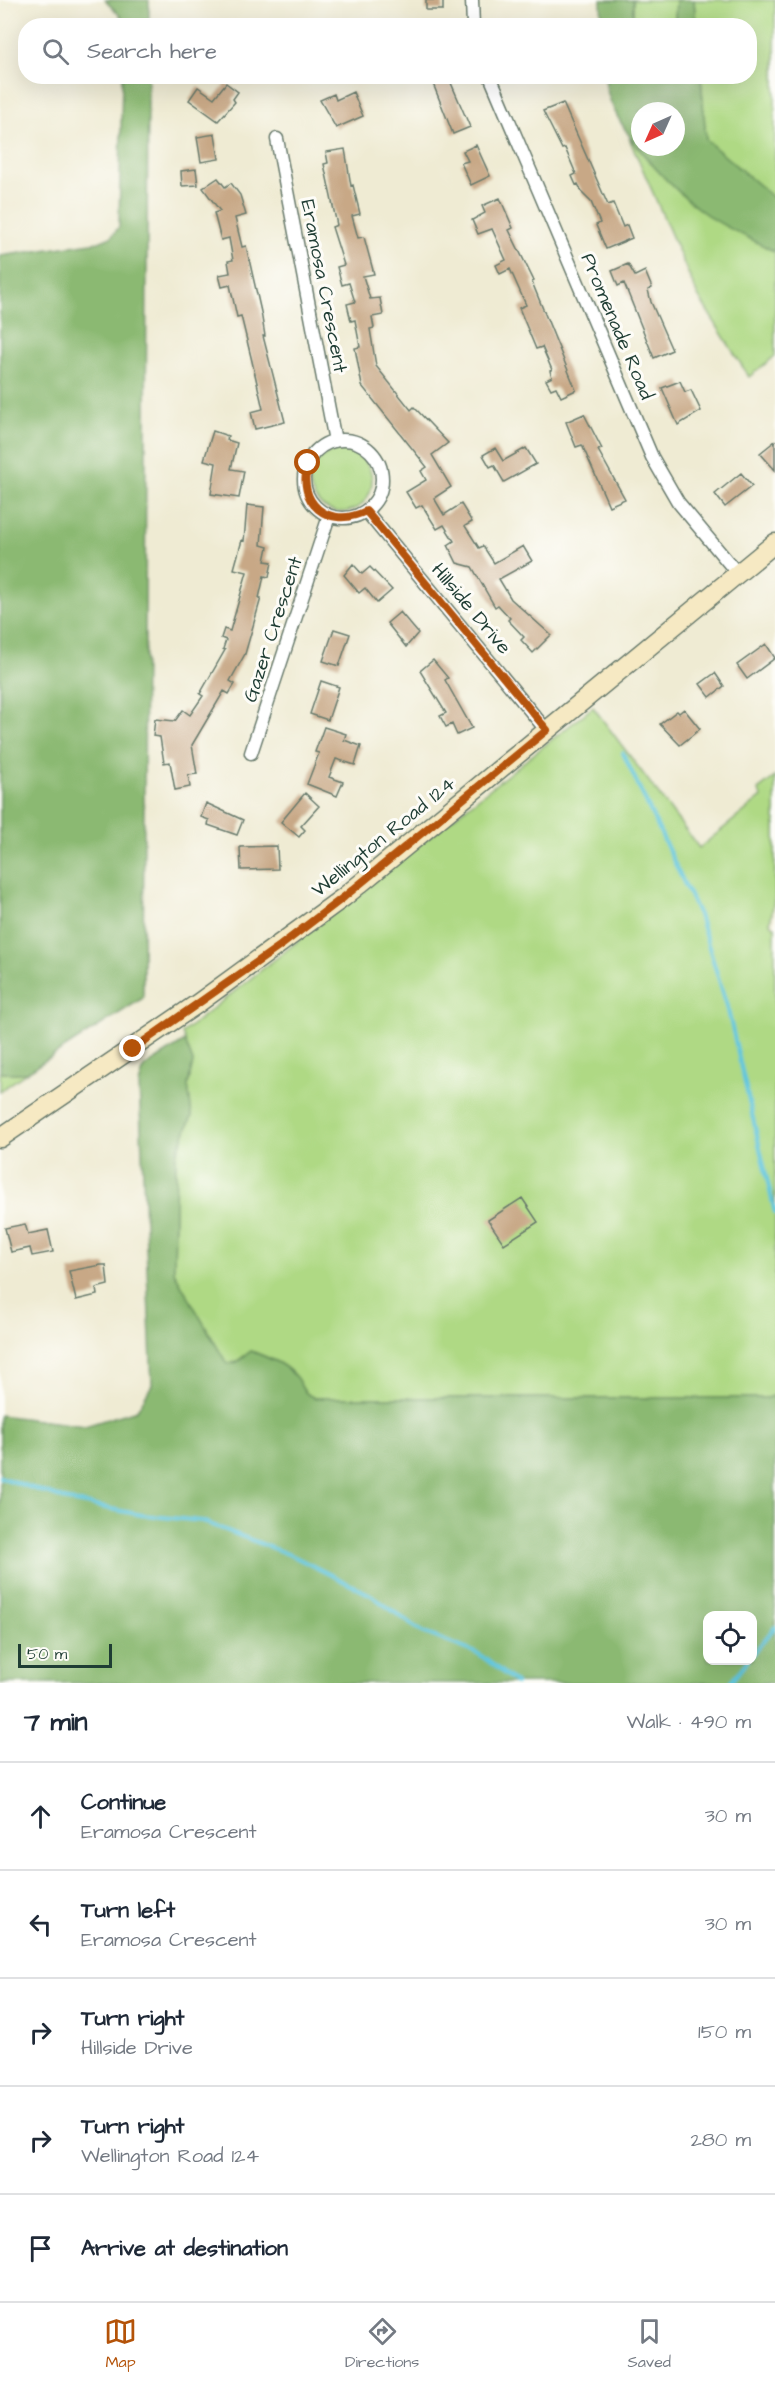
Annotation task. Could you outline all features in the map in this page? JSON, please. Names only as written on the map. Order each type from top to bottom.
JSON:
[{"type":"main road","name":"Wellington Road 124","points":[[0,1138],[280,946],[775,543]]},
{"type":"street","points":[[472,0],[473,18]]},
{"type":"street","name":"Promenade Road","points":[[493,84],[652,457],[678,502],[738,574]]},
{"type":"street","name":"Eramosa Crescent","points":[[277,139],[335,441]]},
{"type":"street","points":[[335,441],[351,441],[365,447],[378,464],[382,486],[376,500],[366,511],[354,517],[330,516],[318,510],[310,500],[305,488],[304,475],[315,452],[335,441]]},
{"type":"street","name":"Hillside Drive","points":[[366,511],[547,730]]},
{"type":"street","name":"Gazer Crescent","points":[[251,753],[330,516]]},
{"type":"green space","points":[[105,0],[149,0],[149,18],[122,18]]},
{"type":"green space","points":[[601,0],[633,0],[633,18],[602,18]]},
{"type":"green space","points":[[633,0],[676,0],[675,18],[633,18]]},
{"type":"green space","points":[[676,0],[694,0],[695,18],[675,18]]},
{"type":"green space","points":[[694,0],[775,0],[775,199],[706,140],[702,84],[757,84],[757,18],[695,18]]},
{"type":"green space","points":[[122,84],[148,84],[143,998],[26,1073],[0,1073],[0,256],[99,242],[111,237],[119,227]]},
{"type":"green space","points":[[606,84],[702,84],[706,140],[775,199],[775,252],[713,219],[695,206],[645,156],[685,156],[685,102],[631,102],[631,138],[615,112]]},
{"type":"green space","points":[[637,156],[646,156],[696,207],[775,252],[775,356],[749,377],[698,296]]},
{"type":"green space","points":[[341,450],[358,455],[363,459],[367,464],[372,481],[367,498],[363,503],[358,507],[341,512],[324,507],[319,503],[315,498],[310,481],[315,464],[319,459],[324,455]]},
{"type":"green space","points":[[593,707],[699,848],[762,797],[758,790],[775,777],[775,895],[770,923],[775,927],[775,1395],[767,1398],[314,1398],[305,1392],[289,1370],[263,1355],[251,1351],[237,1361],[227,1364],[174,1272],[176,1155],[192,1116],[188,1085],[193,1062],[182,1033]]},
{"type":"green space","points":[[185,1041],[193,1062],[188,1085],[192,1116],[176,1155],[174,1272],[227,1364],[237,1362],[251,1351],[283,1366],[296,1378],[305,1392],[314,1398],[767,1398],[775,1395],[775,1683],[0,1683],[0,1415],[85,1426],[137,1410],[152,1385],[139,1084],[144,1067]]},
{"type":"green space","points":[[0,1073],[26,1073],[0,1091]]},
{"type":"building","points":[[426,0],[443,0],[443,10],[426,10]]},
{"type":"building","points":[[225,84],[238,92],[233,99],[235,102],[218,121],[189,100],[198,87],[214,98]]},
{"type":"building","points":[[433,84],[451,84],[470,127],[453,134]]},
{"type":"building","points":[[353,92],[363,116],[336,128],[320,100],[334,94],[336,100]]},
{"type":"building","points":[[563,103],[608,205],[613,203],[623,227],[627,225],[632,238],[606,249],[596,225],[600,223],[591,202],[583,194],[578,184],[576,185],[572,176],[576,174],[565,148],[562,149],[543,111]]},
{"type":"building","points":[[215,134],[219,159],[201,162],[197,137]]},
{"type":"building","points":[[476,145],[490,176],[471,185],[461,163],[468,161],[463,151]]},
{"type":"building","points":[[345,149],[351,186],[353,185],[360,214],[352,216],[358,238],[364,237],[374,274],[363,276],[370,299],[380,298],[383,315],[372,317],[374,328],[370,329],[376,366],[411,410],[414,407],[448,443],[432,455],[451,487],[434,498],[444,515],[461,504],[472,522],[465,526],[479,548],[483,546],[494,563],[523,546],[532,561],[499,579],[511,599],[551,635],[533,653],[521,640],[524,637],[508,620],[510,618],[498,605],[495,607],[472,567],[457,563],[448,545],[454,541],[444,525],[437,529],[422,505],[416,508],[406,492],[426,480],[421,471],[427,467],[362,386],[355,348],[360,347],[355,320],[351,321],[347,304],[355,302],[349,283],[342,285],[337,267],[344,265],[332,227],[337,225],[324,164],[328,163],[326,152]]},
{"type":"building","points":[[196,169],[198,185],[182,186],[181,171]]},
{"type":"building","points":[[218,178],[225,187],[231,183],[240,195],[246,215],[235,218],[242,247],[246,246],[261,312],[265,336],[263,336],[285,422],[255,429],[251,412],[263,409],[251,357],[241,316],[237,317],[230,285],[222,287],[219,275],[230,273],[228,261],[233,260],[229,238],[221,240],[214,213],[220,211],[203,188]]},
{"type":"building","points":[[500,198],[513,228],[509,230],[534,281],[532,282],[576,390],[561,397],[556,387],[551,389],[546,380],[552,377],[550,371],[552,370],[542,347],[536,349],[519,308],[526,305],[510,269],[500,274],[496,265],[506,260],[492,229],[478,234],[472,220],[485,213],[482,206]]},
{"type":"building","points":[[628,264],[635,276],[645,271],[652,288],[648,290],[651,302],[672,350],[654,358],[624,283],[618,286],[612,271]]},
{"type":"building","points":[[680,381],[685,392],[691,390],[701,411],[678,425],[662,388]]},
{"type":"building","points":[[584,414],[602,449],[598,450],[625,499],[609,506],[582,445],[576,447],[566,422]]},
{"type":"building","points":[[213,431],[228,436],[227,440],[237,443],[231,469],[244,471],[239,498],[211,494],[216,463],[204,460]]},
{"type":"building","points":[[775,441],[775,470],[760,453]]},
{"type":"building","points":[[495,448],[503,461],[526,448],[536,464],[504,482],[494,465],[490,467],[483,455]]},
{"type":"building","points":[[741,473],[752,486],[725,507],[715,494]]},
{"type":"building","points":[[247,505],[264,507],[261,545],[268,547],[265,561],[272,562],[269,577],[264,576],[259,598],[261,598],[245,654],[230,681],[235,684],[229,694],[224,691],[192,745],[197,774],[188,775],[190,787],[175,790],[170,762],[164,763],[160,737],[153,736],[155,719],[175,721],[183,710],[190,715],[203,696],[200,694],[225,650],[223,649],[226,640],[221,638],[224,629],[230,631],[247,572],[234,569],[242,540],[244,541]]},
{"type":"building","points":[[353,564],[362,574],[370,567],[392,590],[377,603],[365,588],[359,593],[344,575]]},
{"type":"building","points":[[400,612],[418,633],[406,647],[387,623]]},
{"type":"building","points":[[334,629],[350,634],[339,666],[323,661]]},
{"type":"building","points":[[766,644],[775,658],[747,679],[737,665]]},
{"type":"building","points":[[433,660],[448,678],[445,680],[472,728],[457,735],[452,724],[446,727],[440,716],[446,713],[420,671]]},
{"type":"building","points":[[715,673],[724,686],[710,697],[700,684]]},
{"type":"building","points":[[321,681],[339,687],[328,720],[310,714]]},
{"type":"building","points":[[684,709],[700,729],[680,745],[660,724],[677,711],[679,713]]},
{"type":"building","points":[[324,727],[346,734],[344,740],[361,746],[355,765],[336,759],[329,777],[343,782],[337,796],[307,784],[319,753],[315,752]]},
{"type":"building","points":[[305,793],[319,806],[301,826],[305,830],[299,837],[281,822]]},
{"type":"building","points":[[206,803],[243,820],[237,835],[208,825],[209,820],[201,817]]},
{"type":"building","points":[[277,846],[278,869],[241,870],[240,847]]},
{"type":"building","points":[[522,1198],[538,1222],[504,1244],[488,1220]]},
{"type":"building","points":[[25,1224],[28,1234],[48,1230],[53,1252],[32,1256],[30,1248],[11,1252],[5,1228]]},
{"type":"building","points":[[106,1265],[108,1285],[96,1288],[97,1295],[76,1300],[69,1271]]},
{"type":"waterway","points":[[623,753],[699,915],[727,1006],[775,1213]]},
{"type":"waterway","points":[[0,1477],[70,1501],[142,1515],[202,1521],[293,1556],[371,1595],[422,1632],[479,1654],[516,1683]]},
{"type":"waterway","points":[[757,1649],[775,1627]]},
{"type":"waterway","points":[[730,1683],[744,1665]]},
{"type":"route","points":[[133,1049],[280,946],[344,897],[547,730],[366,511],[354,517],[342,518],[330,516],[318,510],[310,500],[305,488],[304,475],[308,463]]}]
